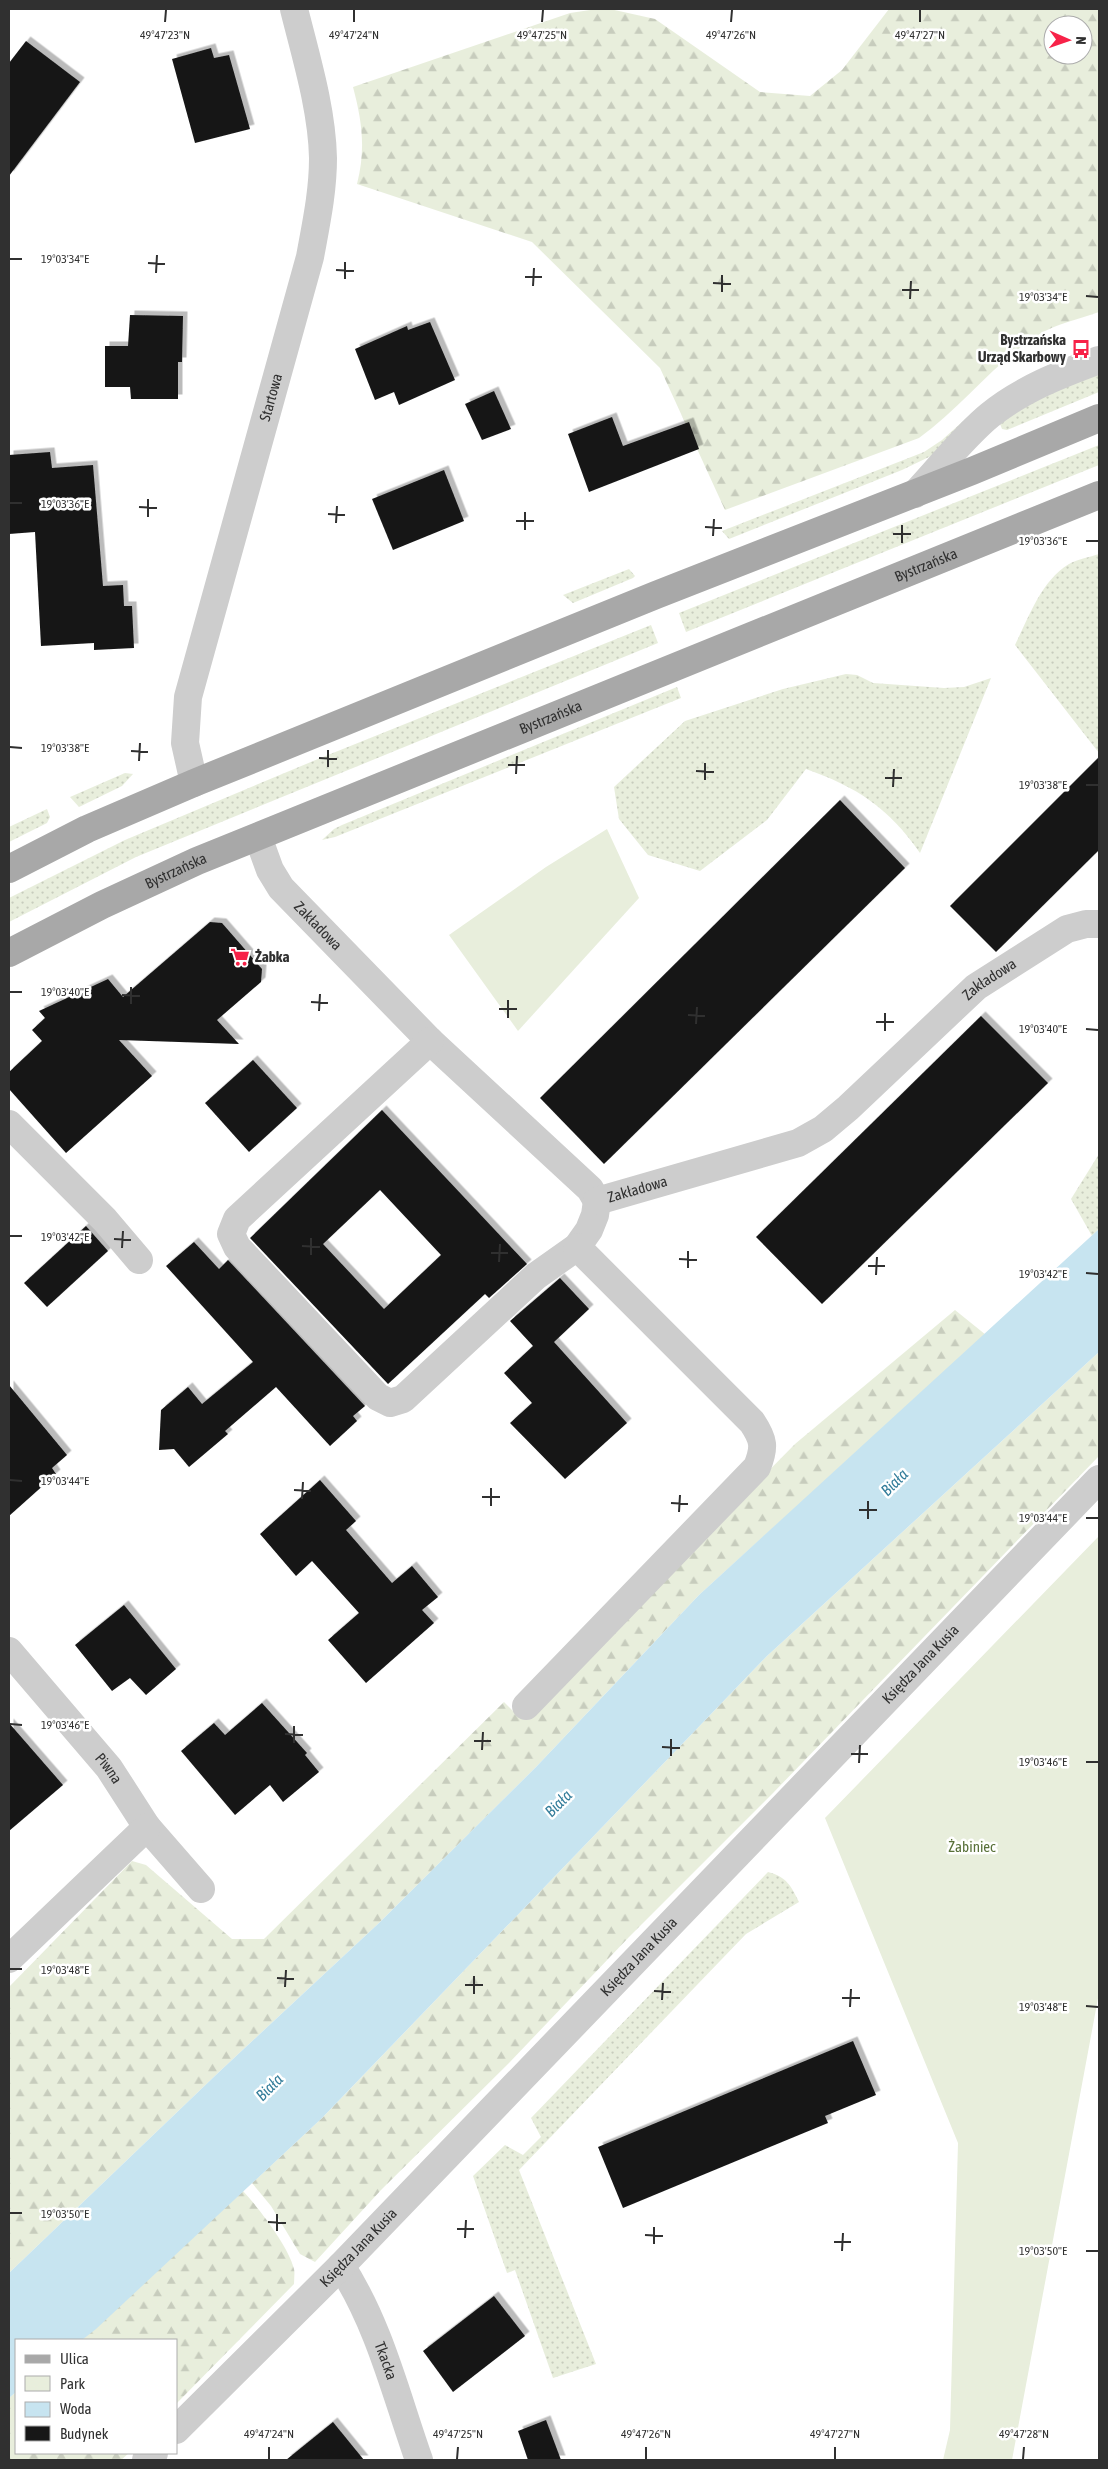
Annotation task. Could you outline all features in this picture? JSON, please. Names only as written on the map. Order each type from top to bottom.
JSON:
[{"type":"main road","points":[[9,869],[87,829],[194,783],[656,595],[915,494],[1099,418]]},
{"type":"main road","name":"Bystrzańska","points":[[9,953],[102,905],[198,861],[1099,495]]},
{"type":"street","name":"Startowa","points":[[194,783],[185,742],[188,697],[310,257],[319,210],[322,167],[321,129],[294,9]]},
{"type":"street","points":[[915,494],[989,416],[1026,391],[1065,372],[1099,360]]},
{"type":"street","name":"Zakładowa","points":[[258,837],[270,870],[281,888],[430,1041],[590,1189],[596,1201],[798,1143],[815,1134],[848,1108],[976,987],[1066,929],[1086,924],[1099,924]]},
{"type":"street","points":[[430,1041],[237,1219],[231,1234],[237,1247],[378,1397],[390,1403],[403,1399],[536,1276],[577,1246],[589,1230],[595,1215],[596,1201]]},
{"type":"street","points":[[9,1124],[105,1220],[139,1260]]},
{"type":"street","points":[[526,1706],[757,1467],[763,1452],[762,1436],[752,1422],[577,1246]]},
{"type":"street","name":"Księdza Jana Kusia","points":[[178,2428],[341,2266],[1099,1479]]},
{"type":"street","name":"Piwna","points":[[9,1652],[109,1768],[147,1827],[201,1889]]},
{"type":"street","points":[[9,1959],[147,1827]]},
{"type":"street","name":"Tkacka","points":[[341,2266],[355,2288],[372,2325],[419,2460]]},
{"type":"green space","points":[[610,9],[655,19],[760,92],[810,96],[842,70],[889,9],[1099,9],[1099,312],[1045,331],[1022,346],[919,438],[725,510],[660,368],[532,242],[357,184],[360,171],[362,135],[353,87],[570,13]]},
{"type":"green space","points":[[1099,372],[1099,392],[1007,430],[1002,429],[1000,424],[1028,404]]},
{"type":"green space","points":[[981,405],[931,456],[902,470],[729,539],[722,531],[924,452],[942,440]]},
{"type":"green space","points":[[1099,445],[1099,465],[686,632],[679,613]]},
{"type":"green space","points":[[1099,554],[1099,753],[1015,645],[1037,600],[1059,571],[1080,559]]},
{"type":"green space","points":[[629,569],[635,576],[633,578],[573,603],[563,595]]},
{"type":"green space","points":[[651,625],[658,643],[136,857],[9,922],[9,898],[125,840],[318,759]]},
{"type":"green space","points":[[846,674],[857,675],[873,683],[944,688],[964,687],[991,678],[920,853],[896,823],[871,801],[841,783],[806,769],[767,820],[700,871],[648,855],[619,819],[614,787],[685,721],[783,689]]},
{"type":"green space","points":[[677,687],[681,698],[335,837],[322,840],[334,829],[342,825]]},
{"type":"green space","points":[[125,773],[133,774],[122,786],[79,807],[70,797]]},
{"type":"green space","points":[[47,809],[50,817],[47,823],[9,842],[9,827]]},
{"type":"green space","points":[[607,829],[639,898],[518,1031],[449,935],[546,867]]},
{"type":"green space","points":[[1099,1154],[1099,1229],[1092,1236],[1071,1199]]},
{"type":"green space","points":[[955,1310],[986,1335],[699,1595],[536,1767],[379,1923],[219,2072],[9,2273],[9,1987],[132,1861],[146,1865],[232,1939],[264,1939],[504,1702],[514,1712],[531,1711],[795,1444]]},
{"type":"green space","points":[[1099,1352],[1099,1456],[774,1792],[629,1937],[509,2063],[381,2190],[315,2262],[300,2254],[271,2206],[252,2183],[322,2118],[767,1656]]},
{"type":"green space","name":"Żabiniec","points":[[1099,1536],[1099,1993],[1012,2460],[943,2460],[950,2430],[958,2143],[825,1818]]},
{"type":"green space","points":[[768,1872],[784,1879],[799,1902],[746,1934],[519,2170],[596,2364],[553,2378],[515,2270],[507,2273],[473,2176],[505,2145],[523,2155],[541,2137],[531,2118]]},
{"type":"green space","points":[[243,2191],[280,2239],[291,2260],[294,2269],[294,2284],[178,2402],[178,2339],[83,2339]]},
{"type":"green space","points":[[15,2393],[15,2454],[128,2454],[121,2460],[9,2460],[9,2398]]},
{"type":"water","name":"Biała","points":[[1099,1229],[1099,1352],[767,1656],[322,2118],[96,2329],[83,2339],[15,2339],[15,2393],[9,2398],[9,2273],[219,2072],[379,1923],[536,1767],[699,1595]]},
{"type":"building","points":[[26,41],[80,82],[9,176],[9,63]]},
{"type":"building","points":[[211,48],[214,58],[229,55],[250,129],[195,143],[172,59]]},
{"type":"building","points":[[130,315],[183,316],[182,362],[178,362],[178,399],[131,399],[130,387],[105,387],[105,346],[128,346]]},
{"type":"building","points":[[430,322],[455,380],[399,405],[394,392],[375,400],[355,349],[407,326],[408,330]]},
{"type":"building","points":[[494,391],[511,429],[482,440],[465,404]]},
{"type":"building","points":[[612,417],[623,446],[689,422],[699,449],[589,492],[568,434]]},
{"type":"building","points":[[50,452],[52,468],[93,465],[103,586],[123,585],[124,606],[132,606],[134,648],[94,650],[94,643],[41,646],[35,532],[9,534],[9,455]]},
{"type":"building","points":[[444,470],[464,521],[393,550],[372,499]]},
{"type":"building","points":[[1099,757],[1099,850],[996,952],[950,906]]},
{"type":"building","points":[[840,800],[905,868],[604,1164],[540,1098]]},
{"type":"building","points":[[210,922],[222,923],[262,969],[261,982],[217,1020],[239,1044],[119,1040],[152,1076],[66,1153],[9,1089],[9,1072],[42,1041],[32,1030],[45,1018],[39,1011],[108,979],[123,997]]},
{"type":"building","points":[[981,1016],[1048,1083],[822,1304],[756,1237]]},
{"type":"building","points":[[253,1060],[297,1108],[249,1152],[205,1103]]},
{"type":"building","points":[[382,1110],[527,1264],[489,1298],[485,1294],[388,1384],[250,1238]],"holes":[[[380,1190],[441,1255],[384,1309],[323,1244]]]},
{"type":"building","points":[[86,1226],[108,1251],[47,1307],[24,1283]]},
{"type":"building","points":[[194,1242],[219,1269],[228,1260],[365,1406],[353,1416],[357,1421],[330,1446],[276,1387],[225,1431],[228,1434],[189,1467],[174,1449],[159,1450],[161,1410],[188,1387],[202,1404],[253,1362],[166,1266]]},
{"type":"building","points":[[560,1278],[589,1309],[554,1342],[627,1423],[565,1479],[510,1423],[532,1403],[504,1373],[533,1346],[510,1321]]},
{"type":"building","points":[[9,1385],[67,1455],[52,1468],[56,1474],[9,1516]]},
{"type":"building","points":[[320,1480],[356,1521],[346,1530],[392,1583],[412,1566],[438,1597],[422,1610],[434,1623],[366,1683],[328,1640],[359,1613],[312,1561],[296,1576],[260,1534]]},
{"type":"building","points":[[124,1605],[176,1669],[146,1695],[130,1678],[112,1691],[75,1645]]},
{"type":"building","points":[[262,1703],[307,1753],[305,1755],[319,1772],[283,1802],[270,1785],[235,1815],[181,1751],[214,1723],[225,1735]]},
{"type":"building","points":[[9,1723],[63,1785],[9,1831]]},
{"type":"building","points":[[853,2041],[876,2095],[825,2116],[828,2123],[623,2208],[598,2147]]},
{"type":"building","points":[[494,2296],[525,2336],[453,2392],[423,2351]]},
{"type":"building","points":[[546,2420],[561,2460],[528,2460],[518,2431]]},
{"type":"building","points":[[333,2422],[364,2460],[286,2460]]},
{"type":"place","name":"Bystrzańska Urząd Skarbowy","points":[[1081,349]]},
{"type":"place","name":"Żabka","points":[[240,957]]}]
